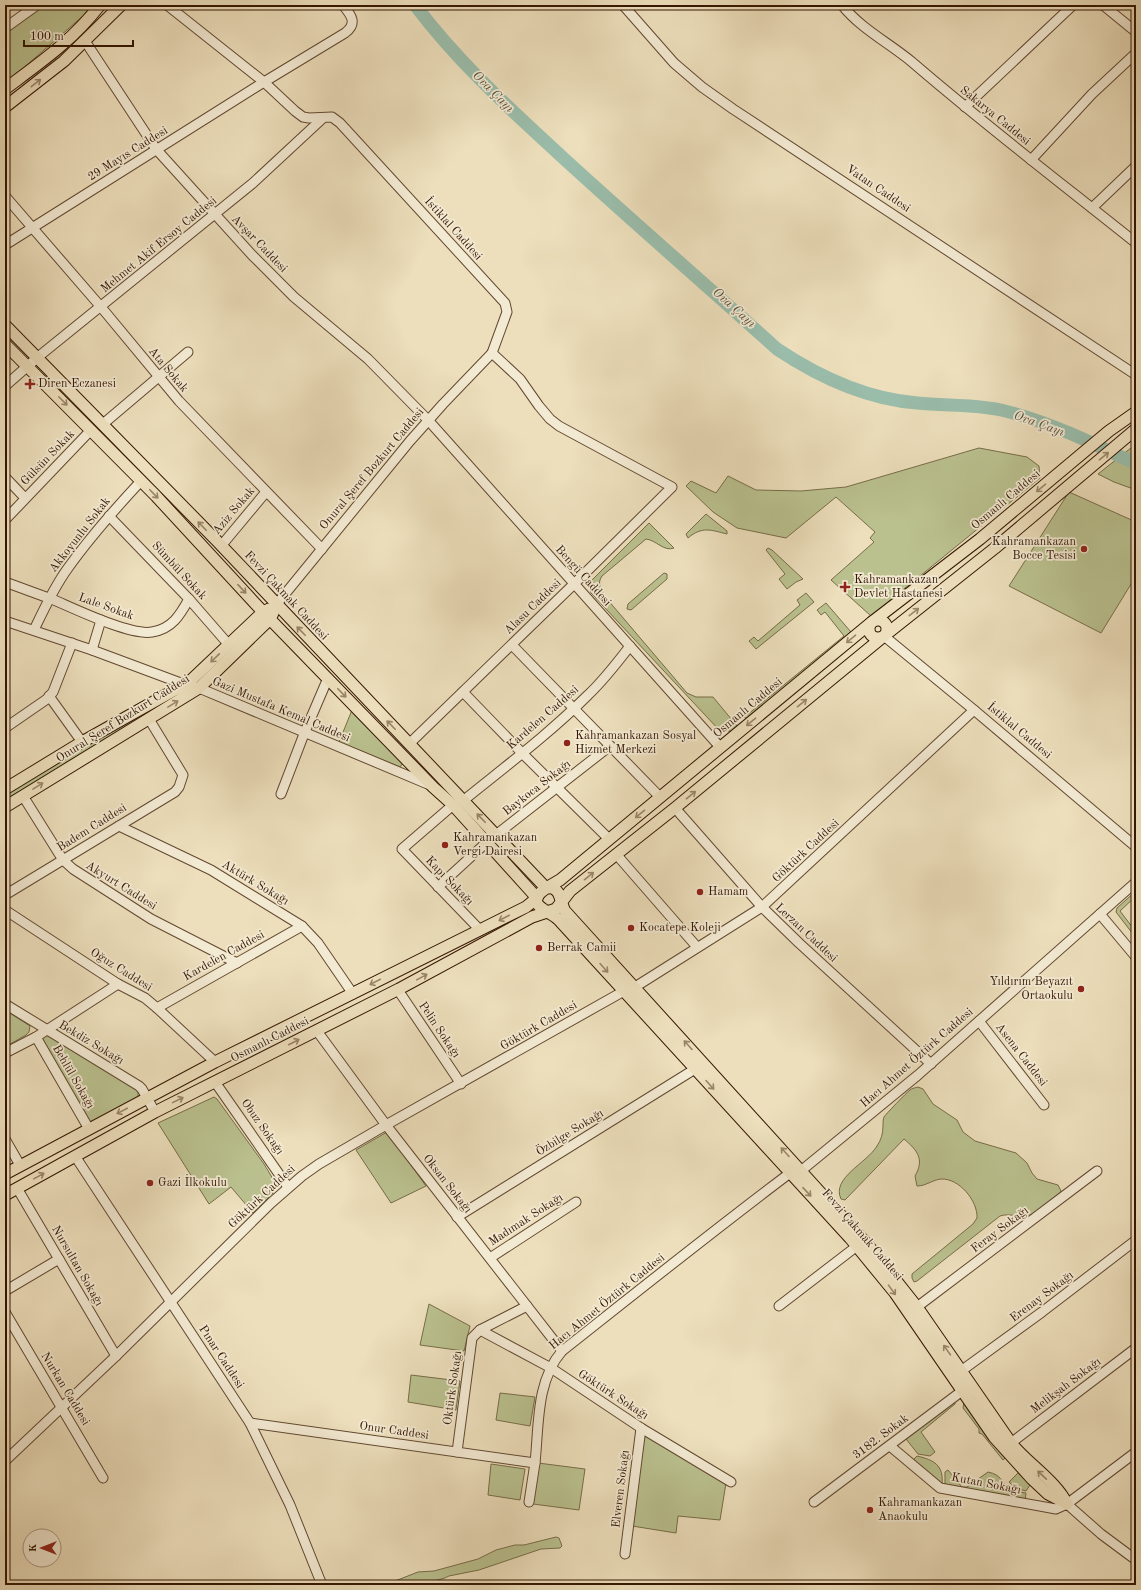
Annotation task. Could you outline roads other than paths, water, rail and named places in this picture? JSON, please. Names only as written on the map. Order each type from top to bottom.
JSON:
[{"type":"main road","points":[[5,89],[65,43],[82,27],[100,5]]},
{"type":"main road","points":[[5,107],[48,74],[85,41],[121,5]]},
{"type":"main road","name":"Fevzi Çakmak Caddesi","points":[[5,325],[38,357],[221,546],[409,744],[497,834],[546,888]]},
{"type":"main road","points":[[5,344],[141,481],[267,616],[433,787],[453,805],[537,898],[539,906],[547,911],[556,909],[570,891],[675,808],[884,636],[995,548],[1136,430]]},
{"type":"main road","name":"Osmanlı Caddesi","points":[[546,888],[560,880],[872,622],[980,539],[1109,431],[1136,412]]},
{"type":"main road","name":"Onural Şeref Bozkurt Caddesi","points":[[5,807],[199,688],[276,605]]},
{"type":"main road","name":"Onural Şeref Bozkurt Caddesi","points":[[5,789],[82,742],[173,691],[186,686],[229,645],[267,616]]},
{"type":"main road","points":[[872,622],[880,620],[885,624],[887,629],[884,636]]},
{"type":"main road","points":[[537,898],[541,891],[546,888],[553,888],[558,891],[561,897],[561,902]]},
{"type":"main road","name":"Osmanlı Caddesi","points":[[5,1174],[215,1062],[526,907],[537,898]]},
{"type":"main road","name":"Fevzi Çakmak Caddesi","points":[[561,902],[565,911],[695,1069],[857,1246],[895,1293],[994,1437],[1014,1460],[1048,1494],[1067,1504]]},
{"type":"main road","name":"Fevzi Çakmak Caddesi","points":[[547,911],[559,920],[630,989],[802,1170],[867,1244],[917,1307],[1011,1443],[1028,1462],[1059,1491],[1067,1504]]},
{"type":"main road","name":"Osmanlı Caddesi","points":[[5,1195],[155,1112],[398,990],[532,917],[547,911]]},
{"type":"street","points":[[5,28],[37,5]]},
{"type":"street","name":"İstiklal Caddesi","points":[[167,5],[264,82],[302,117],[315,119],[332,117],[340,123],[505,303],[506,312],[492,353]]},
{"type":"street","name":"29 Mayıs Caddesi","points":[[5,245],[156,149],[345,33],[351,26],[352,16],[343,5]]},
{"type":"street","name":"Vatan Caddesi","points":[[623,5],[674,63],[721,100],[1136,374]]},
{"type":"street","name":"Sakarya Caddesi","points":[[842,5],[853,18],[899,52],[965,107],[1136,243]]},
{"type":"street","points":[[965,107],[1073,5]]},
{"type":"street","points":[[1103,5],[1136,32]]},
{"type":"street","name":"Avşar Caddesi","points":[[85,41],[156,149],[252,255],[294,297],[368,359],[428,420]]},
{"type":"street","points":[[1031,160],[1092,94],[1136,53]]},
{"type":"street","name":"Mehmet Akif Ersoy Caddesi","points":[[5,386],[38,357],[253,184],[323,118]]},
{"type":"street","points":[[1092,208],[1136,166]]},
{"type":"street","name":"Ata Sokak","points":[[5,196],[101,307],[179,402],[322,549]]},
{"type":"street","points":[[103,424],[188,352]]},
{"type":"street","name":"Onural Şeref Bozkurt Caddesi","points":[[276,605],[428,420],[492,353]]},
{"type":"street","name":"Alasu Caddesi","points":[[409,744],[672,487],[559,426],[550,419],[539,406],[520,379],[492,353]]},
{"type":"street","name":"Bengü Caddesi","points":[[428,420],[720,747]]},
{"type":"street","name":"Gülsün Sokak","points":[[5,520],[91,430]]},
{"type":"street","points":[[5,477],[25,498]]},
{"type":"street","name":"Akkoyunlu Sokak","points":[[34,630],[49,598],[67,569],[109,516],[141,481]]},
{"type":"street","name":"Aziz Sokak","points":[[221,546],[266,492]]},
{"type":"street","name":"Sümbül Sokak","points":[[109,516],[189,599],[229,645]]},
{"type":"street","name":"Lale Sokak","points":[[5,582],[49,598],[100,620],[138,631],[150,632],[160,630],[178,619],[189,599]]},
{"type":"street","points":[[92,650],[100,620]]},
{"type":"street","name":"Gazi Mustafa Kemal Caddesi","points":[[5,621],[92,650],[186,686],[199,688],[304,734],[433,787]]},
{"type":"street","name":"İstiklal Caddesi","points":[[884,636],[1136,847]]},
{"type":"street","points":[[5,728],[49,696],[56,685],[72,643]]},
{"type":"street","points":[[512,644],[660,797]]},
{"type":"street","name":"Kardelen Caddesi","points":[[464,800],[574,708],[601,682],[630,646]]},
{"type":"street","points":[[282,794],[304,734],[328,678]]},
{"type":"street","points":[[463,692],[609,839]]},
{"type":"street","points":[[49,696],[82,742]]},
{"type":"street","name":"Göktürk Caddesi","points":[[5,1460],[62,1408],[172,1302],[288,1187],[319,1164],[630,989],[762,908],[974,710]]},
{"type":"street","name":"Badem Caddesi","points":[[5,895],[174,792],[179,787],[183,776],[150,719]]},
{"type":"street","name":"Baykoca Sokağı","points":[[497,834],[610,746]]},
{"type":"street","name":"Akyurt Caddesi","points":[[23,796],[63,860],[73,869],[151,919],[237,963]]},
{"type":"street","name":"Kapı Sokağı","points":[[453,805],[402,849],[480,930]]},
{"type":"street","name":"Lerzan Caddesi","points":[[675,808],[762,908],[931,1064]]},
{"type":"street","name":"Aktürk Sokağı","points":[[119,826],[210,870],[302,926],[318,943],[353,994]]},
{"type":"street","points":[[438,886],[487,842]]},
{"type":"street","points":[[616,854],[697,947]]},
{"type":"street","name":"Hacı Ahmet Öztürk Caddesi","points":[[802,1170],[931,1064],[1136,882]]},
{"type":"street","name":"Oğuz Caddesi","points":[[5,910],[118,984],[144,998],[157,1008],[215,1062]]},
{"type":"street","points":[[1100,914],[1136,957]]},
{"type":"street","name":"Kardelen Caddesi","points":[[157,1008],[302,926]]},
{"type":"street","points":[[5,1053],[36,1037],[118,984]]},
{"type":"street","name":"Pelin Sokağı","points":[[398,990],[461,1084]]},
{"type":"street","name":"Bekdiz Sokağı","points":[[5,1004],[139,1086],[155,1112]]},
{"type":"street","name":"Asena Caddesi","points":[[978,1021],[1044,1105]]},
{"type":"street","name":"Oksan Sokağı","points":[[317,1030],[386,1125],[562,1351]]},
{"type":"street","name":"Behlül Sokağı","points":[[36,1037],[89,1129]]},
{"type":"street","name":"Özbilge Sokağı","points":[[458,1217],[695,1069]]},
{"type":"street","name":"Obuz Sokağı","points":[[215,1082],[288,1187]]},
{"type":"street","points":[[5,1139],[20,1166]]},
{"type":"street","name":"Pınar Caddesi","points":[[75,1156],[250,1423],[290,1505],[322,1585]]},
{"type":"street","name":"Feray Sokağı","points":[[917,1307],[1097,1171]]},
{"type":"street","name":"Hacı Ahmet Öztürk Caddesi","points":[[529,1502],[535,1463],[540,1405],[546,1378],[553,1362],[562,1351],[790,1173]]},
{"type":"street","name":"Nursultan Sokağı","points":[[18,1188],[116,1356]]},
{"type":"street","name":"Madımak Sokağı","points":[[490,1258],[576,1202]]},
{"type":"street","name":"Erenay Sokağı","points":[[961,1371],[1042,1312],[1136,1240]]},
{"type":"street","points":[[779,1306],[857,1246]]},
{"type":"street","points":[[5,1290],[59,1259]]},
{"type":"street","points":[[480,1330],[527,1306]]},
{"type":"street","name":"Nurkan Caddesi","points":[[5,1312],[103,1478]]},
{"type":"street","name":"Göktürk Sokağı","points":[[480,1330],[550,1368],[641,1428],[732,1482]]},
{"type":"street","name":"Oktürk Sokağı","points":[[457,1452],[472,1338],[480,1330]]},
{"type":"street","name":"Melikşah Sokağı","points":[[1011,1443],[1136,1348]]},
{"type":"street","name":"3182. Sokak","points":[[814,1502],[962,1391]]},
{"type":"street","name":"Onur Caddesi","points":[[250,1423],[535,1463]]},
{"type":"street","name":"Elveren Sokağı","points":[[625,1554],[641,1428]]},
{"type":"street","name":"Kutan Sokağı","points":[[890,1446],[940,1488],[1049,1509],[1056,1509],[1067,1504]]},
{"type":"street","points":[[1067,1504],[1136,1452]]},
{"type":"street","name":"Fevzi Çakmak Caddesi","points":[[1067,1504],[1136,1560]]},
{"type":"waterway","name":"Ova Çayı","points":[[415,5],[448,46],[521,119],[777,349],[809,369],[861,392],[898,401],[938,405],[970,406],[1001,410],[1053,426],[1136,464]]},
{"type":"place","name":"Diren Eczanesi","points":[[30,384]]},
{"type":"place","name":"Kahramankazan Bocce Tesisi","points":[[1084,549]]},
{"type":"place","name":"Kahramankazan Devlet Hastanesi","points":[[845,587]]},
{"type":"place","name":"Kahramankazan Sosyal Hizmet Merkezi","points":[[567,743]]},
{"type":"place","name":"Kahramankazan Vergi Dairesi","points":[[445,845]]},
{"type":"place","name":"Hamam","points":[[700,892]]},
{"type":"place","name":"Kocatepe Koleji","points":[[631,928]]},
{"type":"place","name":"Berrak Camii","points":[[539,948]]},
{"type":"place","name":"Yıldırım Beyazıt Ortaokulu","points":[[1081,989]]},
{"type":"place","name":"Gazi İlkokulu","points":[[150,1183]]},
{"type":"place","name":"Kahramankazan Anaokulu","points":[[870,1510]]}]
